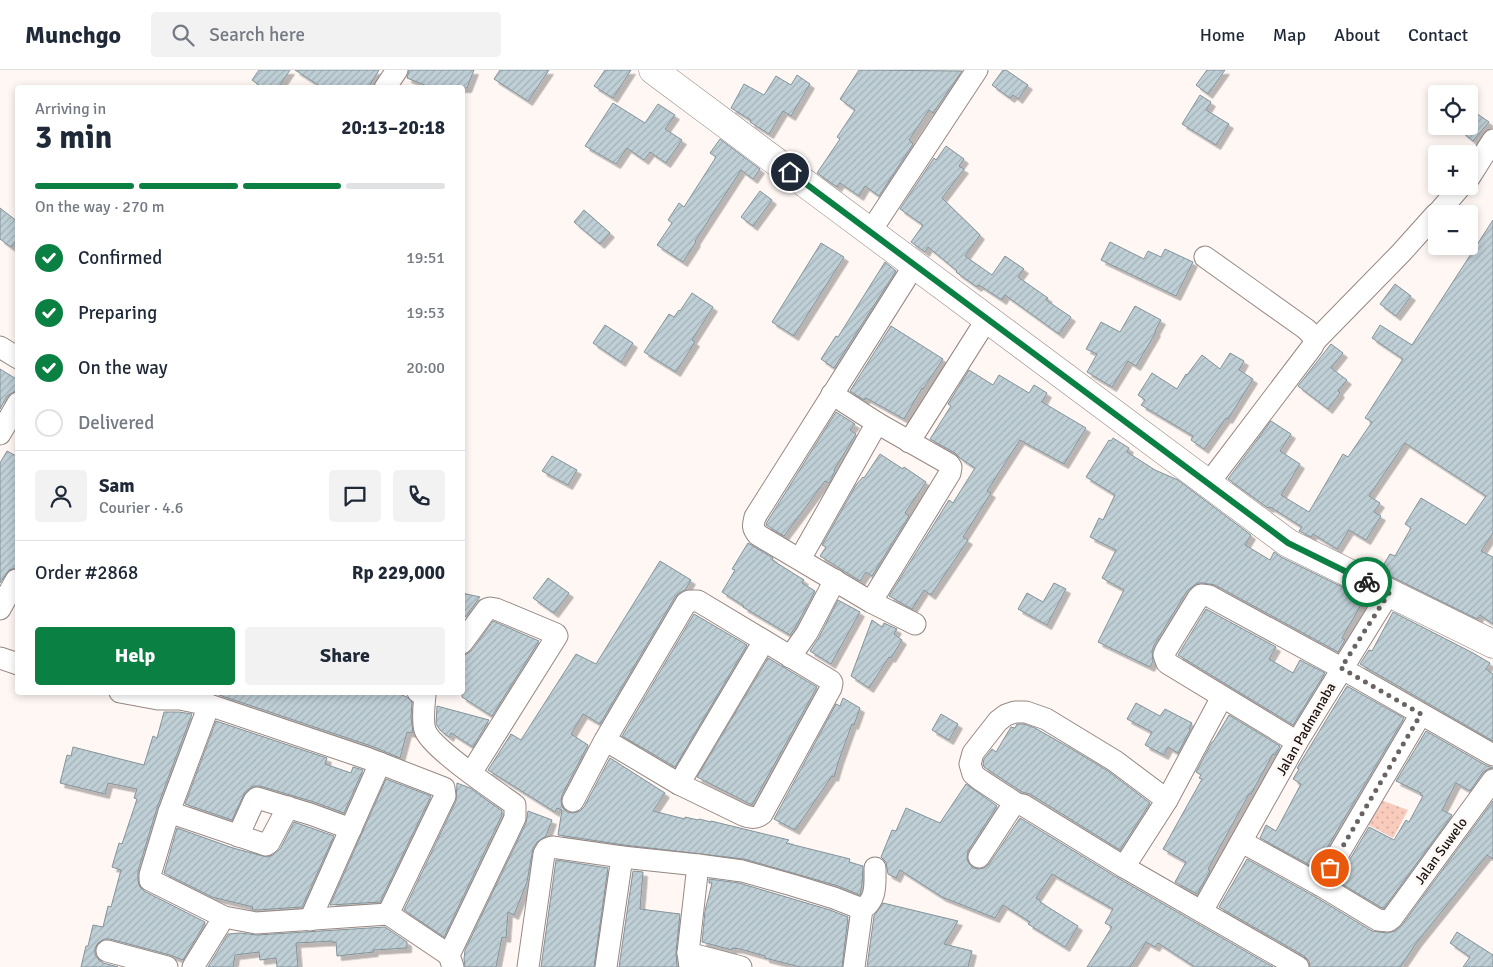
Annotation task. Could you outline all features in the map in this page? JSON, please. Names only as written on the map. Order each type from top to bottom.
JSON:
[{"type":"main road","points":[[653,70],[1288,543],[1493,644]]},
{"type":"street","points":[[386,85],[397,70]]},
{"type":"street","points":[[870,232],[977,70]]},
{"type":"street","points":[[1478,164],[1493,140]]},
{"type":"street","points":[[1444,205],[1453,195]]},
{"type":"street","points":[[1208,484],[1315,341],[1428,223]]},
{"type":"street","points":[[1205,257],[1306,329],[1315,341]]},
{"type":"street","points":[[915,264],[755,517],[753,524],[753,530],[758,535],[871,602],[915,624]]},
{"type":"street","points":[[909,442],[987,319]]},
{"type":"street","points":[[0,347],[15,356]]},
{"type":"street","points":[[832,394],[877,423],[949,464],[951,467],[950,473],[871,602]]},
{"type":"street","points":[[0,434],[15,408]]},
{"type":"street","points":[[800,559],[877,423]]},
{"type":"street","points":[[0,609],[11,577]]},
{"type":"street","points":[[790,657],[807,632],[835,580]]},
{"type":"street","name":"Jalan Padmanaba","points":[[1202,912],[1297,742],[1389,593]]},
{"type":"street","points":[[1297,742],[1170,666],[1165,659],[1166,650],[1201,595],[1209,596],[1341,668],[1493,755]]},
{"type":"street","points":[[573,801],[605,740],[681,611],[689,601],[698,601],[832,683],[762,814],[758,817],[753,818],[743,815],[680,784],[605,740]]},
{"type":"street","points":[[469,623],[490,608],[496,609],[556,634],[557,638],[471,773]]},
{"type":"street","points":[[680,784],[764,641]]},
{"type":"street","points":[[0,658],[15,663]]},
{"type":"street","points":[[136,695],[158,699],[180,699],[209,705],[380,763],[444,788],[445,796],[388,914]]},
{"type":"street","points":[[209,705],[168,812],[150,880],[224,917],[256,922],[388,914],[451,961],[516,818],[514,805],[438,746],[426,732],[423,695]]},
{"type":"street","points":[[1124,867],[1167,800],[1222,697]]},
{"type":"street","points":[[1167,800],[1115,761],[1046,719],[1026,712],[1015,712],[1006,715],[998,721],[973,753],[970,764],[973,774],[1017,804],[1023,805],[1124,867],[1298,967]]},
{"type":"street","points":[[1242,842],[1320,885],[1421,714]]},
{"type":"street","points":[[310,920],[380,763]]},
{"type":"street","name":"Jalan Suwelo","points":[[1320,885],[1378,920],[1388,922],[1493,780]]},
{"type":"street","points":[[238,836],[254,801],[258,798],[351,829]]},
{"type":"street","points":[[979,857],[1011,808],[1017,804]]},
{"type":"street","points":[[168,812],[266,845],[270,843],[288,807]]},
{"type":"street","points":[[528,967],[544,854],[547,849],[552,847],[622,857],[698,864],[742,872],[792,885],[862,909]]},
{"type":"street","points":[[606,967],[622,857]]},
{"type":"street","points":[[698,864],[689,960],[741,967]]},
{"type":"street","points":[[862,909],[872,900],[875,868]]},
{"type":"street","points":[[854,967],[862,909]]},
{"type":"street","points":[[193,967],[224,917]]},
{"type":"street","points":[[107,951],[167,967]]},
{"type":"shaded area","points":[[1381,800],[1408,810],[1393,838],[1365,823]]},
{"type":"building","points":[[259,70],[290,70],[280,85],[259,85],[252,80]]},
{"type":"building","points":[[295,70],[379,70],[370,85],[318,85]]},
{"type":"building","points":[[409,70],[474,70],[467,88],[465,88],[465,85],[424,85],[407,78]]},
{"type":"building","points":[[500,70],[549,70],[528,101],[494,79]]},
{"type":"building","points":[[605,70],[631,70],[613,98],[594,86]]},
{"type":"building","points":[[859,70],[962,71],[933,113],[929,110],[909,140],[913,144],[879,196],[865,186],[859,196],[840,183],[837,187],[817,173],[840,139],[837,137],[855,110],[840,99]]},
{"type":"building","points":[[1003,70],[1006,70],[1028,85],[1018,99],[1013,95],[1010,98],[992,85]]},
{"type":"building","points":[[1207,70],[1225,70],[1208,94],[1196,85]]},
{"type":"building","points":[[797,75],[810,84],[791,116],[783,111],[769,134],[731,108],[744,84],[764,95],[776,76],[791,85]]},
{"type":"building","points":[[1200,95],[1211,102],[1206,110],[1229,124],[1216,145],[1182,124]]},
{"type":"building","points":[[613,103],[645,123],[658,104],[675,115],[665,129],[682,140],[666,163],[650,152],[644,160],[627,148],[616,164],[585,146]]},
{"type":"building","points":[[1478,114],[1489,122],[1473,141],[1466,135],[1478,135]]},
{"type":"building","points":[[720,139],[760,169],[753,179],[741,170],[683,262],[657,245],[672,223],[668,220],[679,203],[684,207],[716,157],[710,153]]},
{"type":"building","points":[[946,146],[964,159],[959,166],[964,169],[942,198],[980,235],[965,256],[992,275],[1005,256],[1024,269],[1018,277],[1071,317],[1059,334],[1005,295],[1002,300],[979,285],[977,287],[956,272],[928,247],[925,252],[911,242],[923,225],[900,209],[934,158],[936,160]]},
{"type":"building","points":[[760,191],[772,200],[753,226],[741,217]]},
{"type":"building","points":[[0,208],[15,220],[15,242],[11,247],[0,239]]},
{"type":"building","points":[[584,210],[610,233],[600,244],[574,222]]},
{"type":"building","points":[[1493,220],[1493,533],[1481,551],[1493,557],[1493,624],[1480,615],[1477,619],[1380,571],[1390,554],[1395,556],[1411,528],[1405,524],[1421,498],[1466,525],[1486,496],[1405,443],[1369,496],[1380,503],[1374,512],[1381,516],[1366,540],[1349,530],[1337,549],[1313,534],[1311,537],[1299,531],[1302,527],[1272,508],[1268,508],[1228,479],[1271,421],[1291,434],[1280,451],[1300,464],[1281,495],[1309,512],[1343,454],[1348,457],[1372,422],[1365,418],[1403,359],[1372,338],[1380,325],[1412,345],[1470,255],[1478,255],[1478,243]]},
{"type":"building","points":[[1110,242],[1144,259],[1148,251],[1161,257],[1165,249],[1193,262],[1176,296],[1101,260]]},
{"type":"building","points":[[821,243],[844,257],[794,336],[772,322]]},
{"type":"building","points":[[885,262],[896,271],[834,368],[821,359],[836,336],[838,337]]},
{"type":"building","points":[[1395,284],[1411,296],[1396,316],[1380,304]]},
{"type":"building","points":[[692,293],[713,307],[692,340],[695,342],[676,372],[644,352],[669,314],[674,317]]},
{"type":"building","points":[[1135,306],[1161,320],[1136,366],[1128,361],[1112,387],[1087,372],[1097,354],[1086,349],[1101,322],[1120,332]]},
{"type":"building","points":[[605,325],[633,343],[621,362],[593,343]]},
{"type":"building","points":[[891,326],[943,359],[922,388],[904,419],[866,398],[864,400],[850,391]]},
{"type":"building","points":[[1331,344],[1343,353],[1331,368],[1347,380],[1328,409],[1298,386]]},
{"type":"building","points":[[1230,353],[1244,361],[1239,370],[1253,379],[1228,419],[1226,418],[1204,449],[1191,440],[1193,436],[1141,405],[1145,400],[1138,395],[1152,373],[1177,389],[1186,374],[1202,355],[1220,369]]},
{"type":"building","points":[[0,369],[15,378],[15,390],[7,396],[0,409]]},
{"type":"building","points":[[969,370],[993,385],[999,375],[1029,393],[1034,385],[1047,393],[1042,402],[1086,428],[1064,464],[1020,440],[987,491],[991,493],[963,537],[968,540],[931,595],[924,590],[912,609],[889,596],[949,500],[953,503],[975,468],[955,453],[930,439],[951,406],[948,404]]},
{"type":"building","points":[[836,412],[855,424],[850,430],[856,434],[834,470],[829,483],[825,481],[784,536],[766,525],[767,522]]},
{"type":"building","points":[[1113,438],[1129,448],[1127,452],[1155,470],[1178,480],[1251,535],[1245,545],[1270,560],[1274,552],[1365,598],[1342,638],[1345,640],[1338,652],[1215,585],[1203,583],[1197,583],[1187,591],[1154,645],[1152,651],[1153,661],[1150,667],[1098,642],[1124,590],[1102,578],[1116,550],[1090,537],[1099,518],[1103,520],[1115,495],[1086,477],[1109,440],[1111,441]]},
{"type":"building","points":[[7,451],[15,455],[15,568],[9,570],[0,583],[0,463]]},
{"type":"building","points":[[880,454],[926,482],[905,513],[909,516],[872,576],[866,572],[860,581],[820,556],[826,547],[822,545],[856,485],[864,478]]},
{"type":"building","points":[[552,456],[577,470],[568,485],[542,471]]},
{"type":"building","points":[[748,543],[804,580],[802,583],[815,591],[790,635],[722,592],[735,570],[732,569]]},
{"type":"building","points":[[660,561],[691,580],[685,590],[675,597],[600,724],[583,714],[571,734],[588,745],[562,795],[562,807],[567,812],[573,813],[580,811],[584,807],[610,758],[665,793],[653,811],[685,819],[685,817],[711,821],[789,840],[786,843],[850,859],[849,862],[863,866],[860,895],[838,886],[744,859],[558,835],[562,810],[557,808],[555,812],[488,770],[511,734],[521,740],[576,654],[596,664]]},
{"type":"building","points":[[548,578],[569,593],[554,613],[533,598]]},
{"type":"building","points":[[1054,583],[1066,589],[1047,625],[1018,609],[1027,593],[1043,602]]},
{"type":"building","points":[[465,594],[480,597],[465,617]]},
{"type":"building","points":[[838,600],[860,612],[831,664],[810,651]]},
{"type":"building","points":[[1206,609],[1276,647],[1269,659],[1293,673],[1300,660],[1325,673],[1293,725],[1178,655]]},
{"type":"building","points":[[1393,612],[1490,663],[1486,669],[1493,674],[1493,741],[1360,664],[1369,650],[1372,651]]},
{"type":"building","points":[[694,614],[747,645],[675,767],[622,736]]},
{"type":"building","points":[[872,620],[882,627],[884,623],[897,629],[894,634],[902,640],[869,688],[851,676]]},
{"type":"building","points":[[493,621],[539,641],[492,716],[462,697],[462,695],[465,695],[465,654],[472,650]]},
{"type":"building","points":[[768,658],[817,687],[752,805],[697,777]]},
{"type":"building","points":[[1347,686],[1404,718],[1315,868],[1260,838],[1266,825],[1276,831],[1301,784],[1293,779],[1299,769],[1297,768]]},
{"type":"building","points":[[219,695],[402,695],[407,697],[412,702],[411,718],[413,732],[407,732],[400,758],[374,747]]},
{"type":"building","points":[[843,698],[860,708],[854,725],[852,724],[834,777],[832,776],[795,830],[774,819],[836,704],[840,706]]},
{"type":"building","points":[[1136,703],[1160,716],[1165,709],[1192,723],[1178,753],[1168,747],[1164,755],[1145,745],[1152,732],[1127,719]]},
{"type":"building","points":[[437,706],[489,720],[473,747],[451,733],[449,737],[440,730],[436,724]]},
{"type":"building","points":[[164,712],[192,714],[157,808],[138,871],[138,881],[144,891],[205,922],[183,960],[110,939],[104,939],[95,948],[95,955],[103,963],[118,967],[81,967],[93,925],[103,927],[108,906],[111,907],[121,870],[112,867],[119,843],[122,844],[137,799],[134,798],[137,789],[108,783],[105,794],[60,783],[67,755],[71,756],[73,747],[144,765],[153,736],[157,738]]},
{"type":"building","points":[[941,714],[958,724],[949,740],[932,730]]},
{"type":"building","points":[[1229,715],[1280,746],[1275,755],[1273,754],[1251,794],[1249,794],[1208,869],[1210,871],[1197,894],[1175,882],[1186,862],[1163,849],[1202,779],[1199,778],[1201,775],[1196,772]]},
{"type":"building","points":[[216,721],[327,758],[325,764],[351,773],[353,767],[363,770],[344,813],[260,786],[253,786],[245,792],[232,820],[185,804]]},
{"type":"building","points":[[1017,724],[1024,724],[1035,728],[1070,748],[1108,771],[1150,803],[1120,850],[1030,794],[1022,792],[984,767],[984,759],[992,749],[996,752],[1011,727],[1015,728]]},
{"type":"building","points":[[1426,731],[1493,768],[1483,772],[1470,791],[1456,783],[1442,810],[1452,815],[1384,908],[1382,908],[1337,881],[1369,827],[1394,840],[1406,820],[1409,822],[1423,796],[1420,795],[1421,793],[1396,781]]},
{"type":"building","points":[[386,779],[431,796],[380,902],[330,905]]},
{"type":"building","points":[[457,783],[470,788],[502,811],[502,815],[444,937],[404,910],[456,801]]},
{"type":"building","points":[[966,784],[997,806],[968,851],[968,862],[973,868],[984,868],[989,864],[1020,818],[1118,878],[1273,967],[1195,967],[1158,943],[1155,947],[1146,942],[1130,967],[1087,967],[1112,927],[1105,923],[1113,909],[1052,874],[1036,898],[1078,926],[1065,947],[1028,924],[1030,922],[1003,905],[995,918],[942,897],[900,870],[896,878],[888,874],[886,862],[881,857],[892,830],[896,831],[906,808],[940,823]]},
{"type":"building","points":[[1493,801],[1493,859],[1487,855],[1417,942],[1400,967],[1310,967],[1309,961],[1304,956],[1219,907],[1247,859],[1372,931],[1387,933],[1395,931],[1402,925]]},
{"type":"building","points":[[528,811],[552,820],[546,836],[537,842],[533,848],[527,882],[514,915],[508,912],[506,938],[502,937],[496,967],[465,967],[465,950],[526,823]]},
{"type":"building","points":[[294,822],[334,836],[302,907],[252,910],[253,907],[212,897],[164,873],[177,828],[233,848],[267,857],[280,849]]},
{"type":"building","points":[[556,860],[608,868],[594,967],[541,967]]},
{"type":"building","points":[[633,871],[643,872],[640,909],[680,914],[676,952],[677,967],[619,967]]},
{"type":"building","points":[[709,879],[739,883],[848,917],[842,967],[800,967],[740,949],[732,948],[732,950],[702,942],[705,911],[712,883],[709,883]]},
{"type":"building","points":[[883,903],[958,921],[944,944],[972,951],[968,967],[867,967],[874,916]]},
{"type":"building","points":[[385,927],[407,942],[407,948],[373,950],[374,952],[337,956],[336,942],[333,943],[333,941],[296,943],[298,967],[277,967],[276,958],[260,960],[259,952],[235,955],[233,967],[208,967],[228,934],[257,935]]},
{"type":"building","points":[[1457,932],[1493,955],[1493,967],[1463,967],[1470,957],[1450,943]]},
{"type":"way so far","points":[[1330,868],[1421,714],[1341,668],[1389,593],[1367,582]]},
{"type":"route","points":[[790,172],[1288,543],[1367,582]]}]
